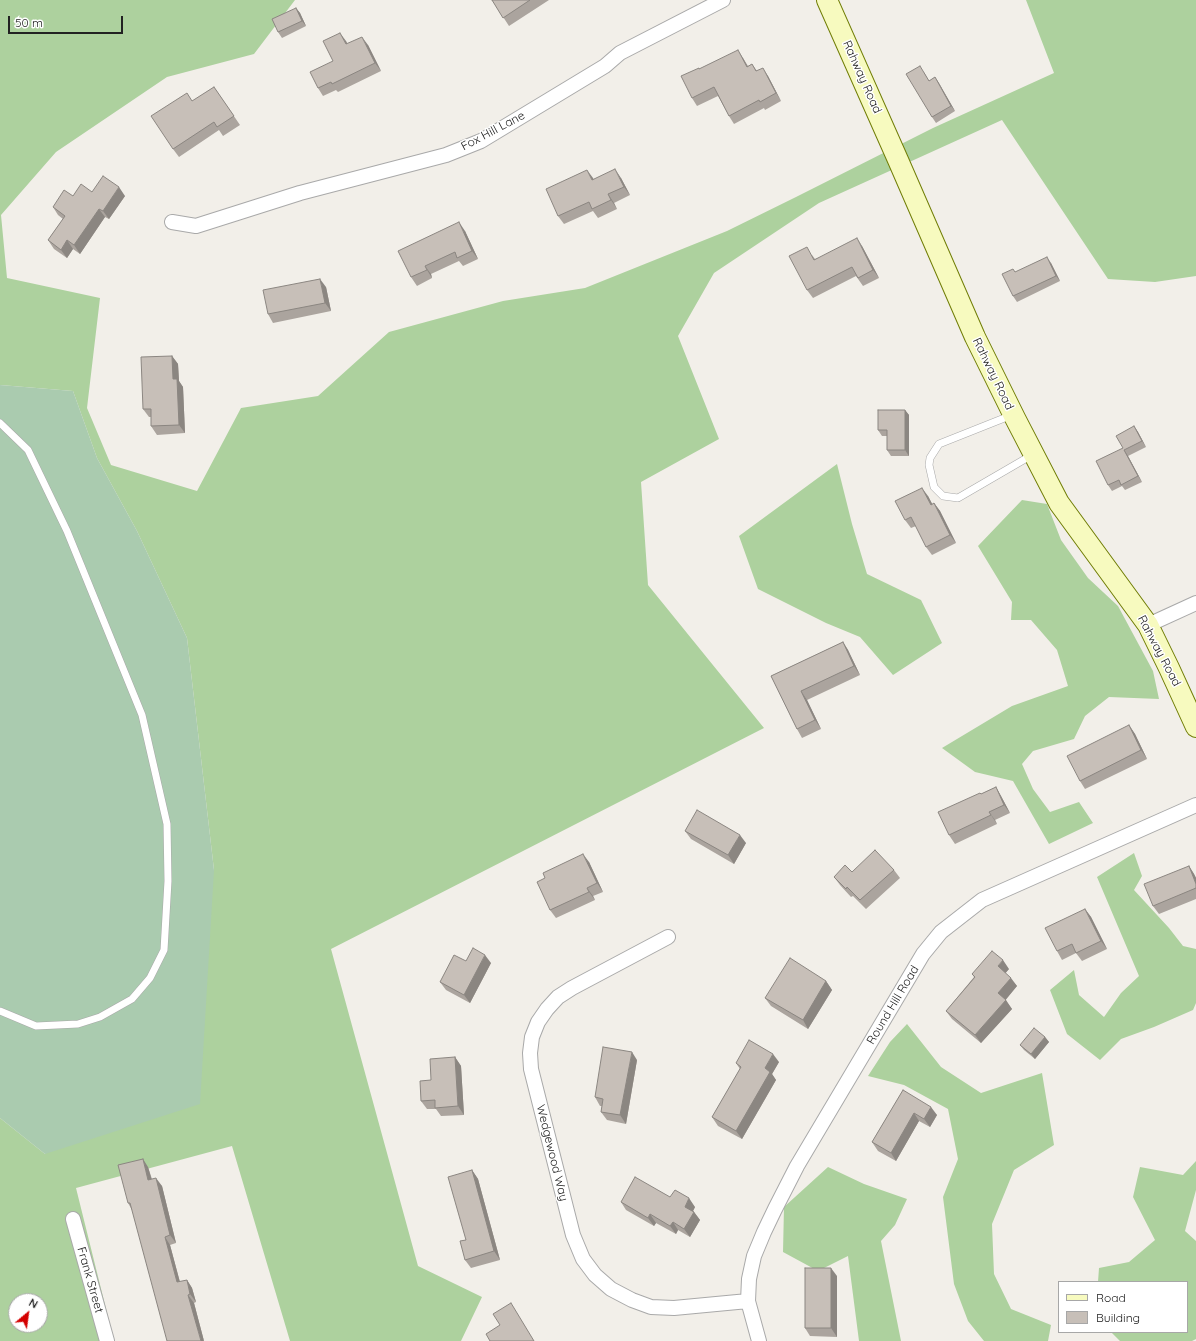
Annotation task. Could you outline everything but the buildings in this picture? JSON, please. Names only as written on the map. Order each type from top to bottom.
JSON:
[{"type":"street","name":"Fox Hill Lane","points":[[172,222],[196,226],[300,193],[446,155],[481,140],[605,66],[620,53],[723,0]]},
{"type":"street","name":"Rahway Road","points":[[827,0],[975,337],[1013,414],[1059,503],[1148,625],[1196,727]]},
{"type":"street","points":[[1148,625],[1196,603]]},
{"type":"street","name":"Round Hill Road","points":[[759,1341],[748,1301],[749,1279],[754,1256],[775,1209],[798,1166],[923,954],[942,932],[982,900],[1196,804]]},
{"type":"street","name":"Wedgewood Way","points":[[668,937],[558,997],[538,1022],[532,1037],[531,1069],[573,1235],[583,1259],[595,1275],[611,1289],[632,1300],[651,1307],[674,1308],[748,1301]]},
{"type":"street","name":"Frank Street","points":[[73,1219],[107,1341]]},
{"type":"lane","points":[[1013,414],[938,444],[930,458],[929,465],[934,487],[943,496],[958,498],[1034,454]]},
{"type":"lane","points":[[0,423],[28,450],[67,531],[142,714],[167,824],[168,881],[164,950],[150,978],[132,999],[100,1017],[78,1024],[36,1026],[0,1011]]},
{"type":"green space","points":[[0,0],[295,0],[254,54],[167,77],[56,152],[1,215],[7,278],[100,298],[87,408],[111,465],[197,491],[241,408],[318,396],[389,332],[503,301],[585,288],[727,231],[933,128],[1054,73],[1026,0],[1196,0],[1196,276],[1155,282],[1108,279],[1002,120],[819,203],[714,273],[678,336],[719,439],[641,482],[648,585],[764,728],[331,949],[418,1266],[482,1297],[461,1341],[290,1341],[232,1146],[76,1188],[114,1341],[0,1341],[0,1118],[45,1154],[214,870],[187,638],[137,531],[97,458],[73,391],[0,385]]},
{"type":"green space","points":[[0,385],[73,391],[97,458],[137,531],[187,638],[214,870],[200,1104],[45,1154],[0,1118]]},
{"type":"green space","points":[[837,464],[852,524],[867,574],[921,600],[942,643],[893,675],[860,637],[826,623],[758,589],[739,536]]},
{"type":"green space","points":[[1022,500],[1047,504],[1061,540],[1088,578],[1118,606],[1153,671],[1159,699],[1109,697],[1085,716],[1074,739],[1033,751],[1022,764],[1033,789],[1050,812],[1079,802],[1093,823],[1049,844],[1013,781],[975,772],[942,748],[1012,706],[1068,686],[1057,650],[1031,620],[1011,620],[1012,602],[978,546]]},
{"type":"green space","points":[[1134,853],[1142,876],[1134,890],[1169,928],[1183,946],[1196,949],[1196,1003],[1193,1010],[1121,1039],[1100,1060],[1067,1034],[1050,990],[1074,970],[1079,995],[1104,1017],[1121,993],[1139,976],[1097,877]]},
{"type":"green space","points":[[907,1024],[941,1067],[981,1093],[1042,1073],[1054,1145],[1014,1170],[992,1224],[994,1274],[1011,1309],[1051,1325],[1048,1341],[984,1341],[968,1321],[954,1284],[943,1197],[958,1159],[948,1109],[904,1085],[868,1076],[890,1042]]},
{"type":"green space","points":[[1196,1161],[1196,1190],[1185,1231],[1196,1241],[1196,1339],[1192,1341],[1120,1341],[1112,1333],[1188,1333],[1188,1281],[1098,1281],[1099,1268],[1129,1262],[1155,1240],[1133,1197],[1140,1167],[1183,1175]]},
{"type":"green space","points":[[828,1167],[864,1184],[907,1199],[895,1225],[881,1241],[901,1341],[859,1341],[848,1256],[818,1271],[783,1252],[784,1207]]}]
